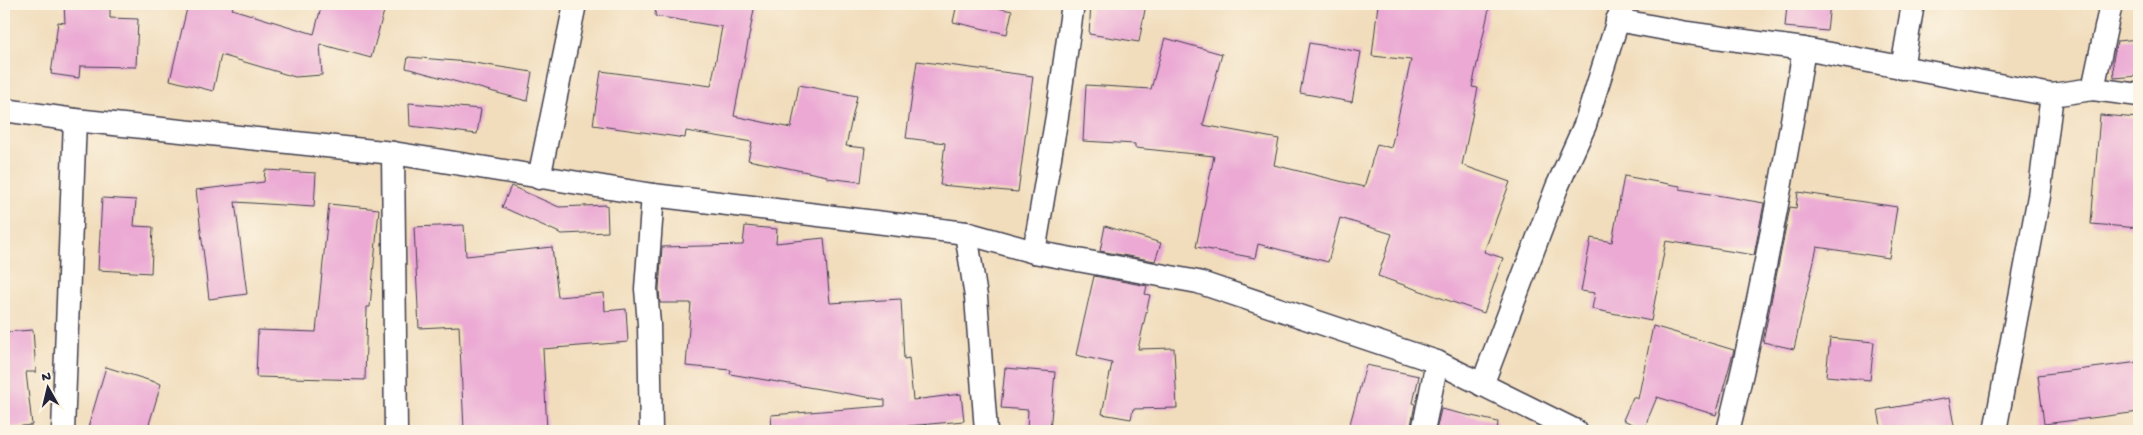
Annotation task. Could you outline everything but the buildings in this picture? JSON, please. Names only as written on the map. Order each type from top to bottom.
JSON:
[{"type":"street","points":[[539,178],[575,4]]},
{"type":"street","points":[[1034,252],[1057,116],[1073,4]]},
{"type":"street","points":[[1902,68],[1913,4]]},
{"type":"street","points":[[2093,89],[2110,4]]},
{"type":"street","points":[[1482,385],[1557,187],[1585,125],[1620,12],[1687,34],[1804,49],[2052,95],[2093,89],[2139,95]]},
{"type":"street","points":[[1728,431],[1753,330],[1782,186],[1804,49]]},
{"type":"street","points":[[1995,431],[2039,196],[2052,95]]},
{"type":"street","points":[[4,110],[75,120],[393,153],[539,178],[579,182],[653,196],[966,233],[1034,252],[1198,282],[1436,362],[1576,431]]},
{"type":"street","points":[[63,431],[75,120]]},
{"type":"street","points":[[393,153],[396,431]]},
{"type":"street","points":[[651,431],[649,324],[646,289],[653,196]]},
{"type":"street","points":[[966,233],[976,298],[986,431]]},
{"type":"street","points":[[1422,431],[1436,362]]}]
